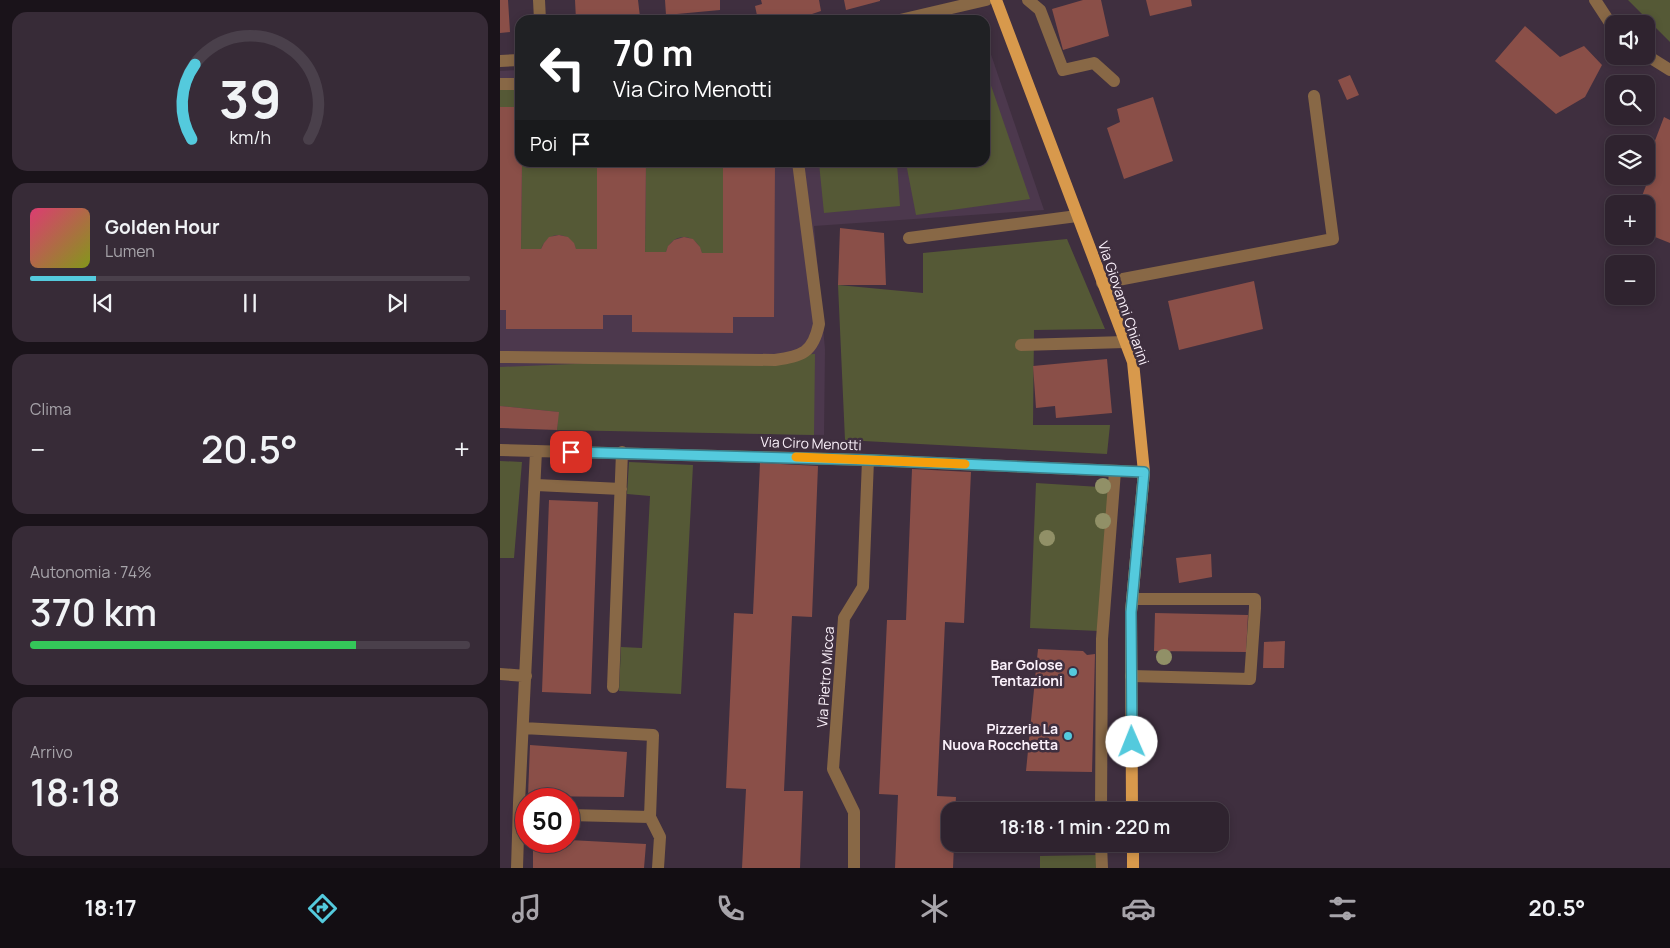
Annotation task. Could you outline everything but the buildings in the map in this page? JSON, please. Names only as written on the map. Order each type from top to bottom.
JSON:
[{"type":"main road","name":"Via Giovanni Chiarini","points":[[996,0],[1132,362],[1144,472],[1132,598],[1132,802]]},
{"type":"main road","points":[[1133,852],[1133,868]]},
{"type":"street","points":[[539,0],[540,15]]},
{"type":"street","points":[[924,15],[986,0]]},
{"type":"street","points":[[1028,0],[1040,10],[1062,70],[1094,63],[1114,81]]},
{"type":"street","points":[[1595,0],[1605,15]]},
{"type":"street","points":[[500,61],[515,60]]},
{"type":"street","points":[[1655,61],[1670,70]]},
{"type":"street","points":[[500,84],[515,84]]},
{"type":"street","points":[[1102,283],[1333,239],[1314,96]]},
{"type":"street","points":[[500,357],[775,360],[801,355],[810,348],[816,338],[819,324],[799,167]]},
{"type":"street","points":[[909,238],[1077,216]]},
{"type":"street","points":[[1021,345],[1125,342]]},
{"type":"street","name":"Via Ciro Menotti","points":[[500,450],[868,460],[1144,472]]},
{"type":"street","points":[[523,788],[523,728],[536,485],[536,451]]},
{"type":"street","points":[[613,687],[622,452]]},
{"type":"street","name":"Via Pietro Micca","points":[[854,868],[854,812],[833,769],[844,618],[863,587],[868,460]]},
{"type":"street","points":[[1101,802],[1102,647],[1115,471]]},
{"type":"street","points":[[536,485],[621,489]]},
{"type":"street","points":[[1131,676],[1250,679],[1255,599],[1132,598]]},
{"type":"street","points":[[500,674],[526,676]]},
{"type":"street","points":[[523,728],[653,735],[650,818],[660,837],[658,868]]},
{"type":"street","points":[[580,815],[650,818]]},
{"type":"street","points":[[1101,852],[1102,868]]},
{"type":"street","points":[[517,868],[519,853]]},
{"type":"shaded area","points":[[990,52],[1044,210],[814,226],[825,349],[824,435],[500,428],[500,71],[515,70],[515,167],[990,167]]},
{"type":"green space","points":[[1628,0],[1670,0],[1670,42],[1655,27],[1655,15],[1643,15]]},
{"type":"green space","points":[[990,83],[1030,199],[916,215],[907,167],[990,167]]},
{"type":"green space","points":[[500,89],[515,89],[515,107],[500,107]]},
{"type":"green space","points":[[522,167],[597,167],[597,249],[576,249],[569,239],[559,235],[549,238],[541,249],[521,249]]},
{"type":"green space","points":[[646,167],[723,167],[723,253],[702,253],[695,241],[684,237],[673,241],[666,252],[645,252]]},
{"type":"green space","points":[[819,167],[897,167],[900,206],[824,213]]},
{"type":"green space","points":[[1067,239],[1105,329],[1034,330],[1033,425],[1110,425],[1107,454],[845,440],[838,285],[923,293],[923,253]]},
{"type":"green space","points":[[815,354],[814,435],[557,430],[558,412],[500,406],[500,367]]},
{"type":"green space","points":[[500,461],[522,462],[514,558],[500,558]]},
{"type":"green space","points":[[629,462],[693,465],[681,694],[619,691],[621,647],[642,648],[650,496],[627,494]]},
{"type":"green space","points":[[1036,483],[1100,487],[1108,493],[1099,631],[1030,628]]},
{"type":"green space","points":[[1097,855],[1097,868],[1040,868],[1040,856]]},
{"type":"slow traffic","points":[[796,457],[965,464]]},
{"type":"place","name":"Bar Golose Tentazioni","points":[[1073,672]]},
{"type":"place","name":"Pizzeria La Nuova Rocchetta","points":[[1068,736]]},
{"type":"route","points":[[571,452],[677,453],[1144,472],[1131,612],[1132,742]]}]
